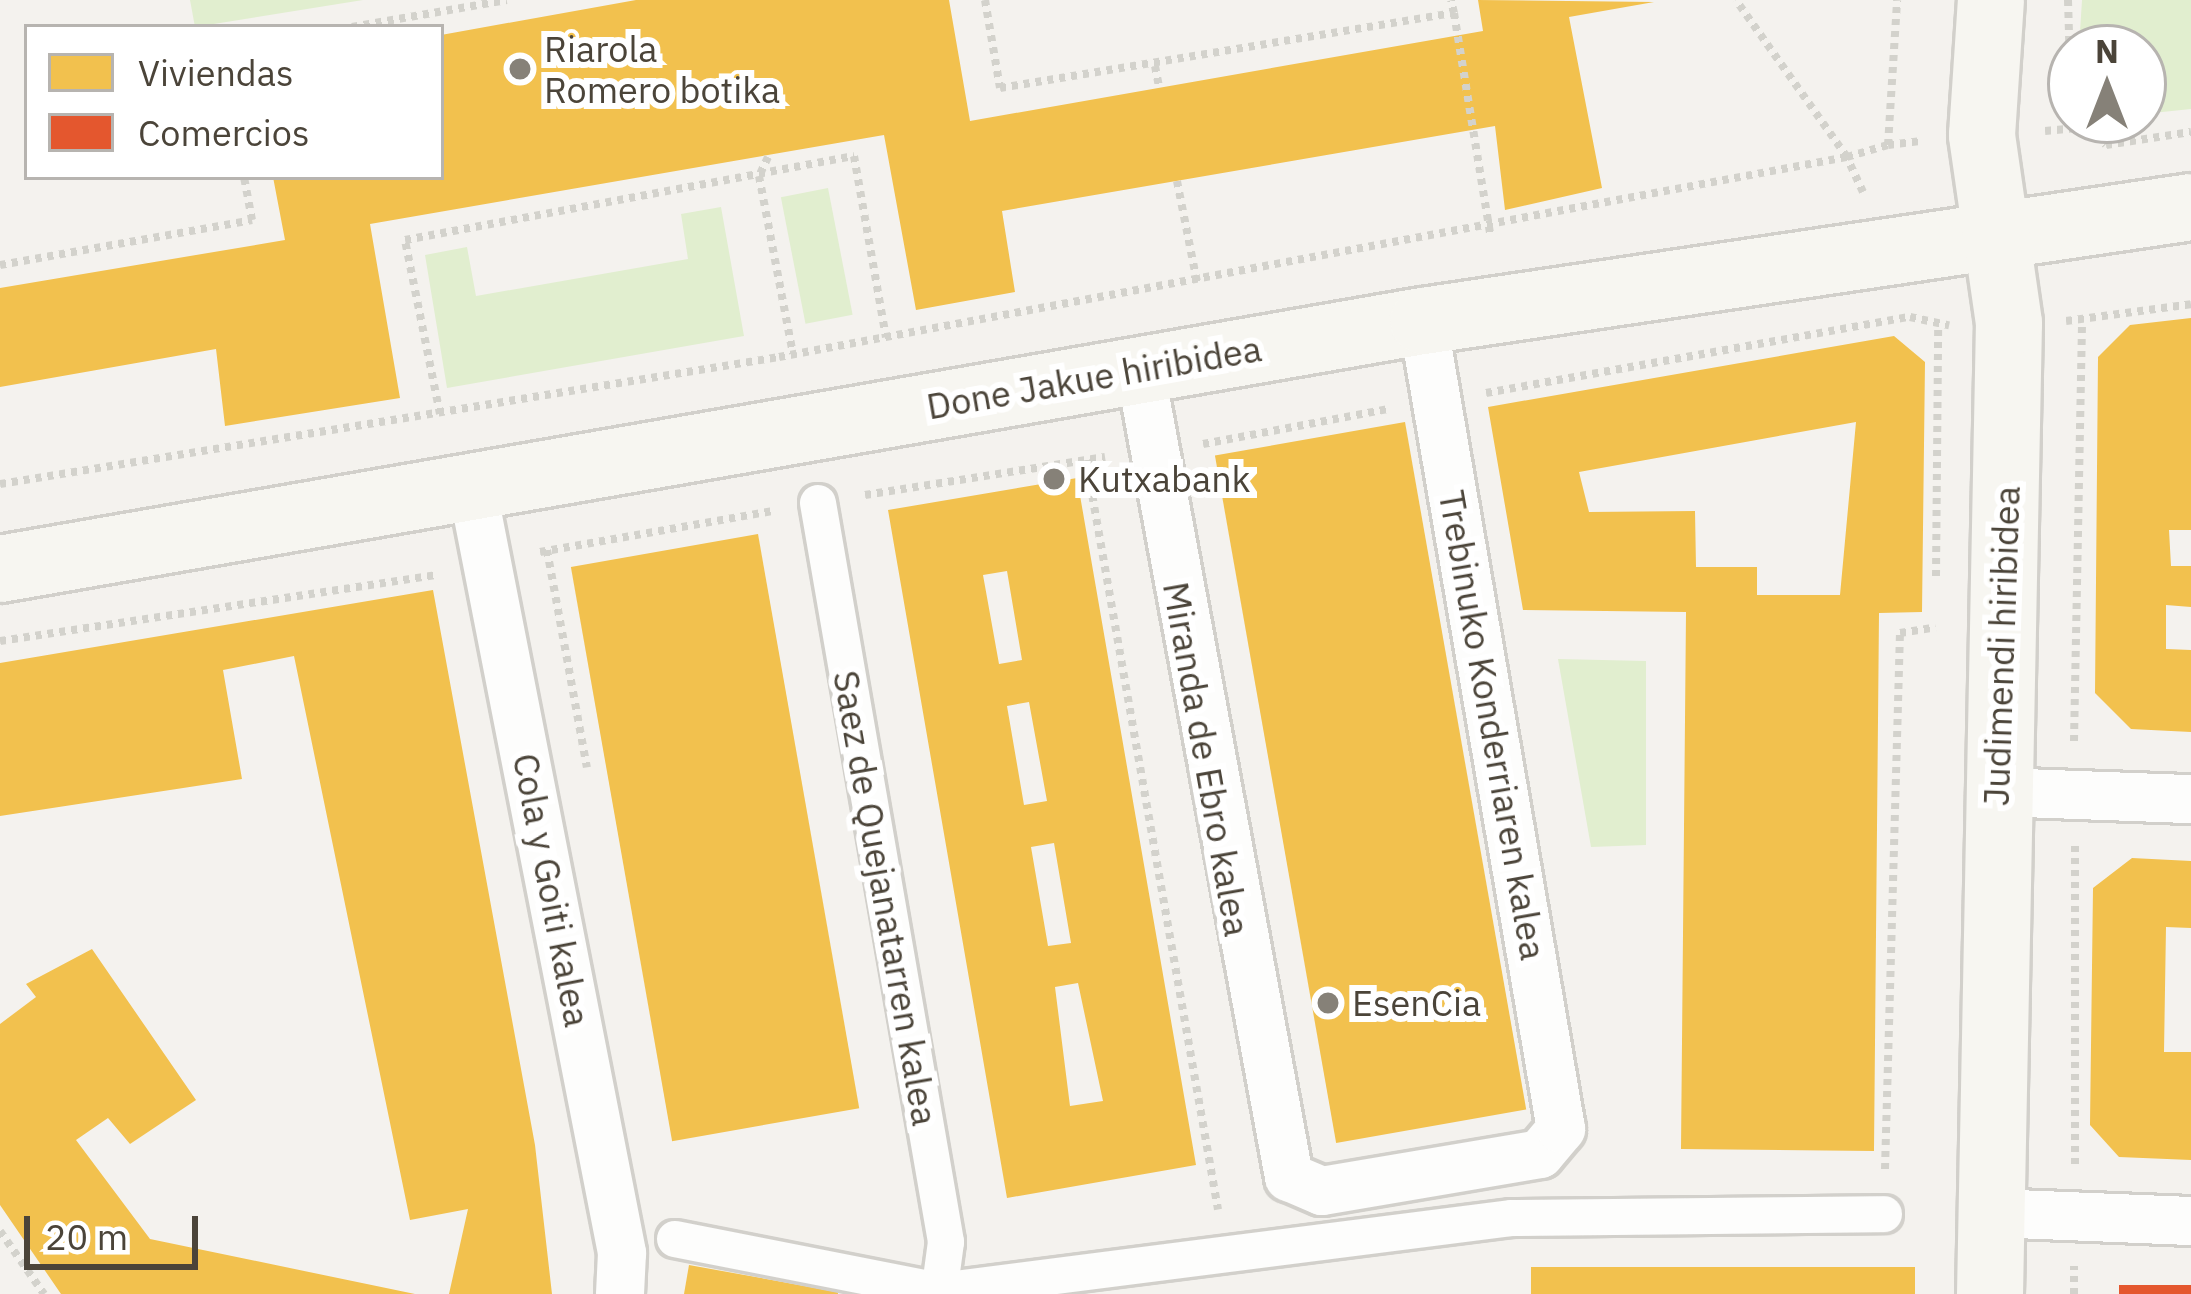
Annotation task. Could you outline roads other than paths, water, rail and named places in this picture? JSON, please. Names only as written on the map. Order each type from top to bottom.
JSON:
[{"type":"main road","name":"Judimendi hiribidea","points":[[1990,0],[1982,135],[2009,323],[1996,792],[1990,1294]]},
{"type":"main road","name":"Done Jakue hiribidea","points":[[0,568],[1423,321],[1993,232],[2191,207]]},
{"type":"street","name":"Trebinuko Konderriaren kalea","points":[[1279,1148],[1298,1186],[1322,1191],[1540,1154],[1561,1129],[1423,321]]},
{"type":"street","name":"Miranda de Ebro kalea","points":[[1141,369],[1151,452],[1279,1148]]},
{"type":"street","name":"Cola y Goiti kalea","points":[[472,486],[622,1253],[620,1294]]},
{"type":"street","name":"Saez de Quejanatarren kalea","points":[[818,503],[946,1242],[939,1292]]},
{"type":"street","points":[[1996,792],[2191,799]]},
{"type":"street","points":[[675,1240],[939,1292],[1512,1218],[1884,1214]]},
{"type":"street","points":[[1991,1214],[2191,1221]]},
{"type":"place","name":"Riarola Romero botika","points":[[520,69]]},
{"type":"place","name":"Kutxabank","points":[[1054,479]]},
{"type":"place","name":"EsenCia","points":[[1328,1003]]}]
